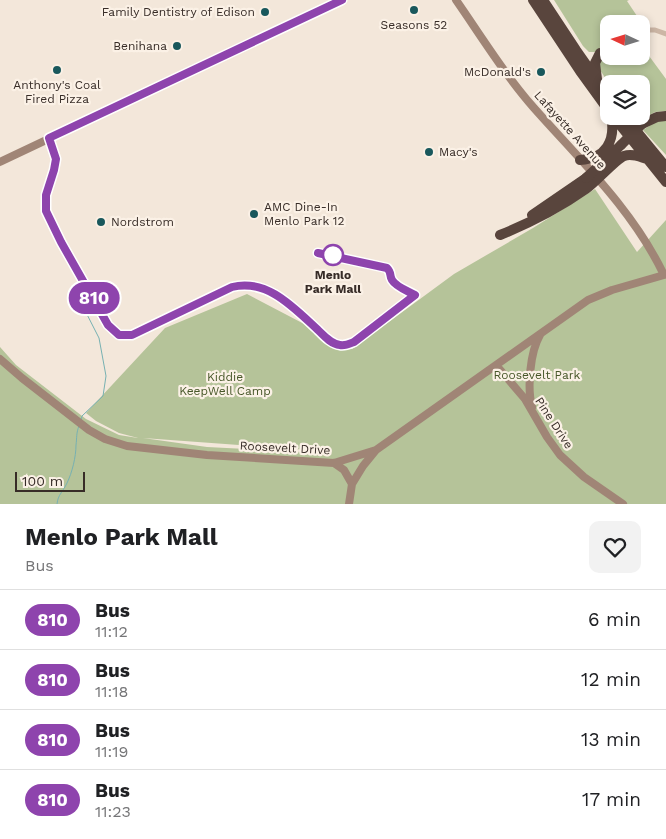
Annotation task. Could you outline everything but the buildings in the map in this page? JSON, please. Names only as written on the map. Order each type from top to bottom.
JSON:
[{"type":"highway","points":[[533,0],[600,99]]},
{"type":"highway","points":[[543,0],[600,84]]},
{"type":"highway","points":[[576,50],[591,55],[600,53]]},
{"type":"highway","points":[[597,80],[595,63],[600,53]]},
{"type":"highway","points":[[647,159],[635,155],[623,157],[599,179],[577,195],[534,221],[500,236],[586,178],[642,124],[657,117],[666,116]]},
{"type":"highway","points":[[580,160],[596,156],[608,145],[613,132],[613,125]]},
{"type":"highway","points":[[619,125],[666,182]]},
{"type":"highway","points":[[632,125],[665,165]]},
{"type":"street","points":[[0,162],[330,2],[342,0]]},
{"type":"street","name":"Lafayette Avenue","points":[[456,0],[524,95],[580,160],[599,179],[641,233],[652,249],[664,275]]},
{"type":"street","points":[[650,30],[666,34]]},
{"type":"street","name":"Roosevelt Drive","points":[[0,359],[72,418],[104,439],[127,446],[207,455],[334,463],[376,450],[588,300],[664,275]]},
{"type":"street","points":[[536,416],[530,397],[530,379],[536,343],[543,332]]},
{"type":"street","name":"Pine Drive","points":[[496,365],[518,389],[553,446],[567,462],[592,484],[623,504]]},
{"type":"street","points":[[349,504],[352,484],[376,450]]},
{"type":"street","points":[[334,463],[344,470],[352,484]]},
{"type":"green space","points":[[554,0],[629,0],[627,1],[636,15],[600,15],[600,48],[595,52],[589,52],[583,46]]},
{"type":"green space","points":[[650,57],[666,79],[666,111],[655,112],[650,115],[650,75],[603,75],[597,65],[600,59],[600,65],[650,65]]},
{"type":"green space","points":[[666,120],[666,155],[643,130],[657,121]]},
{"type":"green space","name":"Roosevelt Park","points":[[595,189],[637,252],[666,220],[666,504],[0,504],[0,347],[16,365],[86,419],[119,435],[138,438],[119,433],[96,421],[86,413],[165,328],[247,294],[352,349],[454,274]],"holes":[[[143,438],[322,451],[322,453],[207,447]]]},
{"type":"waterway","points":[[73,287],[99,338],[106,376],[103,396],[82,416],[81,420]]},
{"type":"waterway","points":[[57,504],[58,498],[72,470],[79,426]]},
{"type":"bus line","name":"810","points":[[318,253],[387,268],[394,283],[415,295],[354,342],[341,346],[328,340],[300,314],[271,292],[260,286],[247,284],[232,287],[132,335],[119,335],[108,325],[61,242],[46,211],[46,195],[56,164],[55,154],[49,138],[342,0]]},
{"type":"place","name":"Seasons 52","points":[[414,10]]},
{"type":"place","name":"Family Dentistry of Edison","points":[[265,12]]},
{"type":"place","name":"Benihana","points":[[177,46]]},
{"type":"place","name":"Anthony's Coal Fired Pizza","points":[[57,70]]},
{"type":"place","name":"McDonald's","points":[[541,72]]},
{"type":"place","name":"Macy's","points":[[429,152]]},
{"type":"place","name":"AMC Dine-In Menlo Park 12","points":[[254,214]]},
{"type":"place","name":"Nordstrom","points":[[101,222]]},
{"type":"place","name":"Menlo Park Mall","points":[[333,255]]},
{"type":"park label","name":"Kiddie KeepWell Camp","points":[[225,384]]}]
